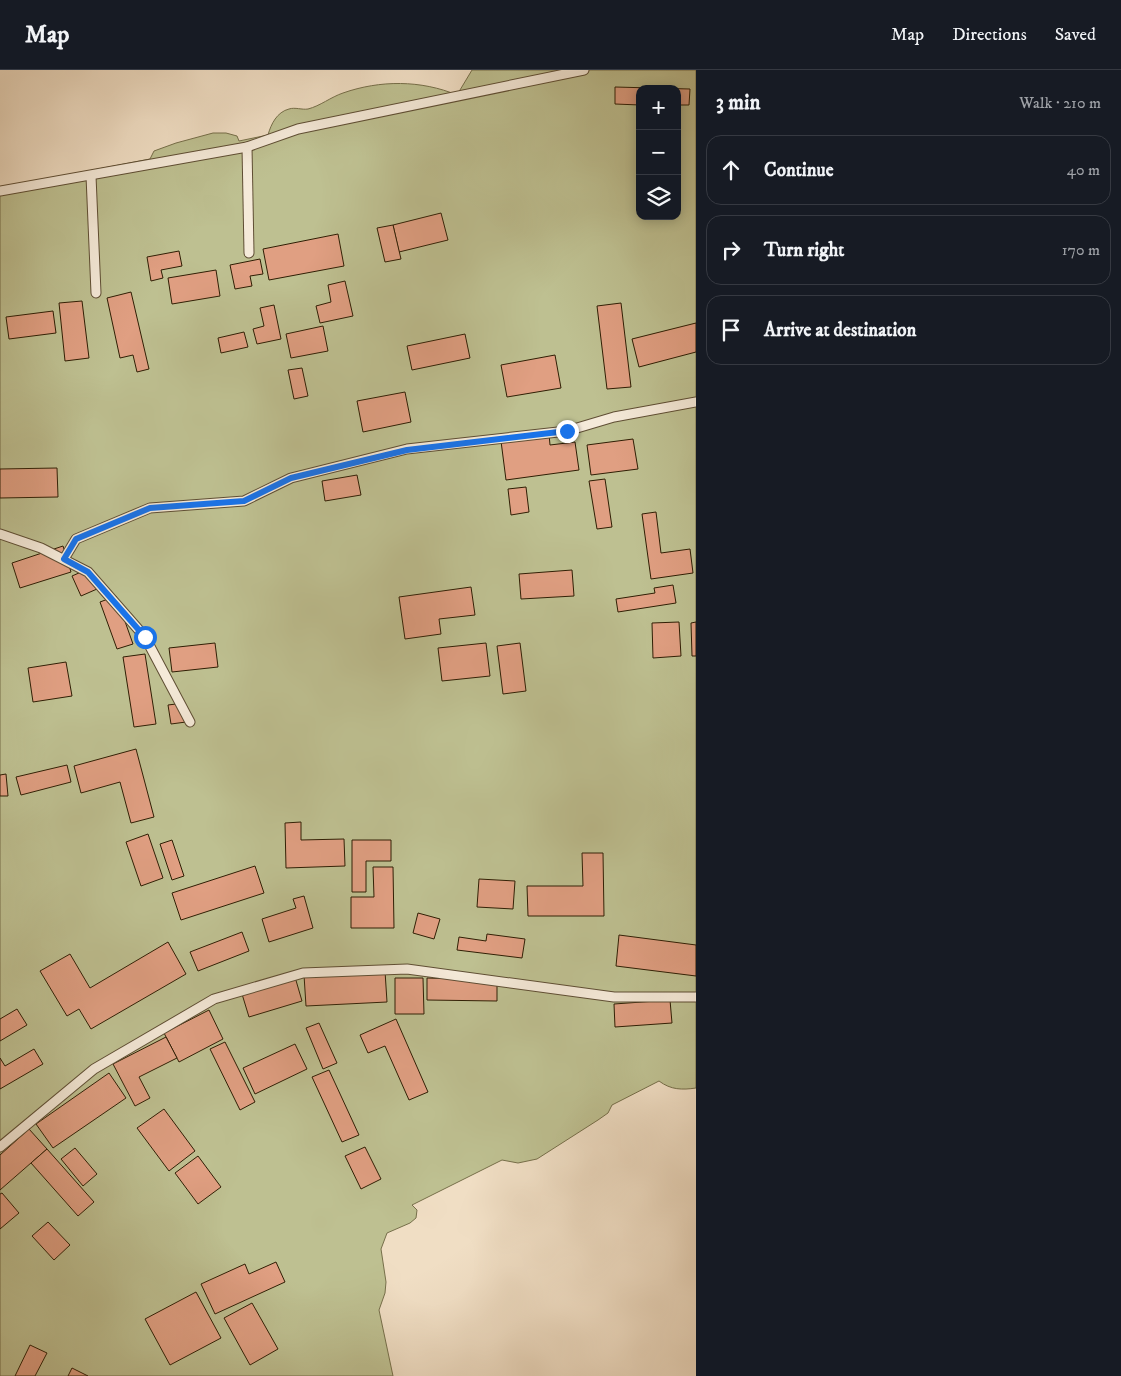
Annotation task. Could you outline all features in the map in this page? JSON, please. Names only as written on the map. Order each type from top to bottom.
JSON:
[{"type":"lane","points":[[0,191],[247,147],[298,129],[584,70]]},
{"type":"lane","points":[[247,147],[250,253]]},
{"type":"lane","points":[[91,176],[96,292]]},
{"type":"lane","points":[[64,559],[76,539],[150,508],[244,501],[291,478],[407,450],[567,431],[614,417],[696,402]]},
{"type":"lane","points":[[0,534],[41,548],[88,572],[145,637],[190,722]]},
{"type":"lane","points":[[0,1147],[94,1069],[214,999],[303,973],[407,969],[614,997],[696,997]]},
{"type":"green space","points":[[472,70],[696,70],[696,1088],[677,1089],[659,1081],[612,1105],[608,1113],[537,1159],[518,1163],[502,1160],[412,1205],[417,1210],[416,1218],[410,1223],[387,1233],[381,1249],[386,1282],[385,1293],[379,1310],[393,1376],[0,1376],[0,188],[150,159],[154,151],[213,133],[226,133],[237,136],[239,141],[268,135],[275,119],[281,113],[294,108],[308,109],[343,93],[357,89],[386,84],[415,84],[457,95]]},
{"type":"building","points":[[615,87],[636,88],[636,105],[615,104]]},
{"type":"building","points":[[681,89],[690,89],[689,105],[681,105]]},
{"type":"building","points":[[441,213],[448,240],[399,252],[393,225]]},
{"type":"building","points":[[393,225],[401,259],[385,262],[377,228]]},
{"type":"building","points":[[338,234],[344,266],[269,280],[263,249]]},
{"type":"building","points":[[179,251],[182,266],[161,270],[163,278],[151,281],[147,257]]},
{"type":"building","points":[[260,259],[263,274],[250,276],[252,286],[235,289],[230,265]]},
{"type":"building","points":[[216,270],[220,296],[172,304],[168,278]]},
{"type":"building","points":[[345,281],[353,316],[320,323],[316,306],[331,302],[328,285]]},
{"type":"building","points":[[131,292],[149,369],[137,372],[133,355],[120,358],[107,298]]},
{"type":"building","points":[[82,301],[89,358],[65,361],[59,303]]},
{"type":"building","points":[[621,303],[631,387],[607,389],[597,306]]},
{"type":"building","points":[[274,305],[281,339],[257,344],[253,329],[264,326],[260,308]]},
{"type":"building","points":[[53,311],[56,333],[9,339],[6,317]]},
{"type":"building","points":[[696,323],[696,352],[639,367],[632,339]]},
{"type":"building","points":[[323,326],[328,351],[291,358],[286,334]]},
{"type":"building","points":[[244,332],[248,347],[221,353],[218,338]]},
{"type":"building","points":[[465,334],[470,358],[412,370],[407,346]]},
{"type":"building","points":[[555,355],[561,388],[507,397],[501,365]]},
{"type":"building","points":[[302,368],[308,396],[294,399],[288,370]]},
{"type":"building","points":[[405,392],[411,422],[363,432],[357,401]]},
{"type":"building","points":[[549,434],[550,445],[575,442],[579,470],[506,480],[501,441]]},
{"type":"building","points":[[633,439],[638,469],[591,475],[587,445]]},
{"type":"building","points":[[57,468],[58,497],[0,498],[0,469]]},
{"type":"building","points":[[357,475],[361,495],[325,501],[322,481]]},
{"type":"building","points":[[605,479],[612,527],[597,529],[589,481]]},
{"type":"building","points":[[526,487],[529,512],[511,515],[508,489]]},
{"type":"building","points":[[656,512],[661,553],[690,549],[693,573],[651,579],[642,514]]},
{"type":"building","points":[[63,546],[71,572],[20,588],[12,563]]},
{"type":"building","points":[[88,569],[97,589],[81,596],[72,576]]},
{"type":"building","points":[[572,570],[574,596],[521,599],[519,574]]},
{"type":"building","points":[[673,585],[676,603],[618,612],[616,599],[655,593],[654,588]]},
{"type":"building","points":[[471,587],[475,615],[439,619],[441,634],[405,639],[399,597]]},
{"type":"building","points":[[116,596],[133,644],[117,649],[100,602]]},
{"type":"building","points":[[679,622],[681,656],[653,658],[652,623]]},
{"type":"building","points":[[696,622],[696,656],[692,656],[691,623]]},
{"type":"building","points":[[215,643],[218,667],[172,672],[169,648]]},
{"type":"building","points":[[486,643],[490,676],[442,681],[438,648]]},
{"type":"building","points":[[520,643],[526,691],[503,694],[497,646]]},
{"type":"building","points":[[145,654],[156,724],[134,727],[123,657]]},
{"type":"building","points":[[66,662],[72,696],[33,702],[28,668]]},
{"type":"building","points":[[184,703],[186,722],[171,724],[168,705]]},
{"type":"building","points":[[136,749],[154,817],[131,823],[120,782],[81,793],[74,766]]},
{"type":"building","points":[[67,765],[71,782],[21,795],[16,777]]},
{"type":"building","points":[[6,774],[8,796],[0,796],[0,775]]},
{"type":"building","points":[[301,822],[301,840],[344,839],[345,866],[286,868],[285,823]]},
{"type":"building","points":[[148,834],[163,878],[141,886],[126,842]]},
{"type":"building","points":[[172,840],[184,876],[172,880],[160,844]]},
{"type":"building","points":[[352,840],[391,840],[391,861],[366,861],[366,892],[352,892]]},
{"type":"building","points":[[582,853],[603,853],[604,916],[528,916],[527,886],[583,886]]},
{"type":"building","points":[[255,866],[264,893],[181,920],[172,893]]},
{"type":"building","points":[[373,867],[393,867],[394,928],[351,928],[351,897],[374,897]]},
{"type":"building","points":[[479,879],[515,881],[513,909],[477,907]]},
{"type":"building","points":[[304,896],[313,928],[269,942],[262,919],[296,908],[293,899]]},
{"type":"building","points":[[418,913],[440,919],[434,939],[413,933]]},
{"type":"building","points":[[242,932],[249,951],[198,971],[190,952]]},
{"type":"building","points":[[487,934],[525,939],[522,958],[457,950],[459,937],[486,941]]},
{"type":"building","points":[[619,935],[696,945],[696,976],[616,966]]},
{"type":"building","points":[[168,942],[186,974],[91,1029],[79,1009],[67,1016],[40,971],[70,954],[90,988]]},
{"type":"building","points":[[385,971],[387,1002],[306,1006],[304,975]]},
{"type":"building","points":[[295,977],[302,1001],[249,1017],[242,994]]},
{"type":"building","points":[[395,978],[423,978],[424,1014],[395,1014]]},
{"type":"building","points":[[427,978],[497,980],[497,1001],[427,1000]]},
{"type":"building","points":[[670,1000],[672,1023],[615,1027],[614,1004]]},
{"type":"building","points":[[17,1009],[27,1025],[0,1041],[0,1019]]},
{"type":"building","points":[[209,1010],[223,1039],[179,1062],[164,1033]]},
{"type":"building","points":[[396,1019],[428,1092],[409,1100],[385,1046],[368,1053],[360,1035]]},
{"type":"building","points":[[319,1023],[337,1063],[323,1069],[306,1028]]},
{"type":"building","points":[[166,1037],[177,1058],[139,1077],[150,1098],[135,1106],[113,1064]]},
{"type":"building","points":[[225,1042],[255,1102],[240,1110],[210,1049]]},
{"type":"building","points":[[295,1044],[307,1069],[255,1094],[243,1068]]},
{"type":"building","points":[[34,1049],[43,1064],[0,1089],[0,1058],[5,1066]]},
{"type":"building","points":[[329,1070],[359,1135],[342,1142],[312,1077]]},
{"type":"building","points":[[109,1073],[126,1098],[53,1148],[36,1124]]},
{"type":"building","points":[[164,1109],[195,1151],[169,1171],[137,1128]]},
{"type":"building","points":[[29,1129],[47,1149],[0,1190],[0,1155]]},
{"type":"building","points":[[365,1147],[381,1179],[361,1189],[345,1156]]},
{"type":"building","points":[[75,1148],[97,1174],[83,1186],[61,1159]]},
{"type":"building","points":[[47,1149],[94,1202],[78,1216],[31,1163]]},
{"type":"building","points":[[198,1156],[221,1187],[198,1204],[175,1173]]},
{"type":"building","points":[[2,1193],[19,1213],[0,1229],[0,1194]]},
{"type":"building","points":[[48,1222],[70,1245],[54,1260],[32,1236]]},
{"type":"building","points":[[276,1262],[285,1282],[215,1314],[201,1284],[245,1264],[249,1274]]},
{"type":"building","points":[[196,1292],[221,1338],[170,1365],[145,1319]]},
{"type":"building","points":[[252,1303],[278,1349],[250,1365],[224,1318]]},
{"type":"building","points":[[30,1345],[47,1353],[35,1376],[15,1376]]},
{"type":"building","points":[[72,1368],[88,1376],[68,1376]]},
{"type":"route","points":[[145,637],[88,572],[64,559],[76,539],[150,508],[244,501],[291,478],[407,450],[567,431]]}]
